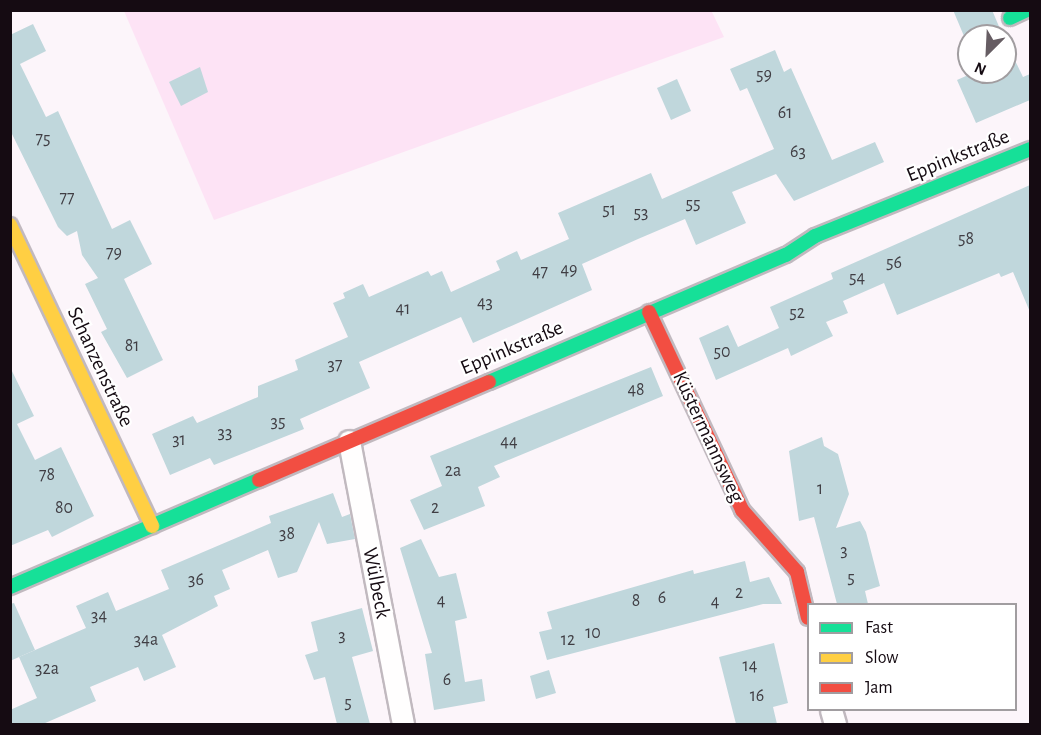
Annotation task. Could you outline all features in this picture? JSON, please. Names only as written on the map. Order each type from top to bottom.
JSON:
[{"type":"street","points":[[1010,18],[1027,10]]},
{"type":"street","name":"Eppinkstraße","points":[[10,587],[786,255],[815,236],[1030,149]]},
{"type":"street","name":"Schanzenstraße","points":[[10,225],[152,526]]},
{"type":"street","name":"Küstermannsweg","points":[[649,312],[742,510],[797,572],[807,614]]},
{"type":"street","name":"Wülbeck","points":[[349,441],[403,724]]},
{"type":"shaded area","points":[[711,10],[724,37],[214,220],[124,11]]},
{"type":"building","points":[[953,10],[992,10],[998,24],[959,24]]},
{"type":"building","points":[[33,24],[46,51],[20,64],[46,117],[58,111],[112,229],[130,220],[152,264],[124,279],[163,360],[127,378],[101,332],[107,329],[85,284],[98,278],[82,255],[77,231],[67,236],[58,227],[10,130],[10,35]]},
{"type":"building","points":[[775,50],[784,72],[791,68],[832,160],[875,142],[884,162],[794,201],[776,174],[732,192],[746,223],[696,245],[685,219],[638,239],[582,264],[592,290],[473,343],[461,317],[359,362],[370,388],[300,419],[304,429],[214,465],[210,458],[170,475],[152,434],[193,416],[197,423],[258,397],[258,386],[298,370],[295,360],[348,337],[333,303],[345,298],[343,293],[363,284],[369,297],[428,271],[431,276],[442,271],[451,292],[500,270],[496,261],[517,251],[521,260],[569,239],[558,213],[651,173],[662,199],[774,149],[747,88],[740,91],[730,69]]},
{"type":"building","points":[[1017,65],[1023,77],[1030,74],[1030,100],[976,123],[959,84],[1017,84]]},
{"type":"building","points":[[200,67],[208,92],[181,106],[169,82]]},
{"type":"building","points":[[677,79],[691,111],[671,120],[657,88]]},
{"type":"building","points":[[1030,185],[1030,312],[1013,272],[1001,277],[999,273],[897,315],[884,283],[843,301],[848,313],[826,322],[833,336],[791,356],[788,348],[716,380],[699,338],[728,325],[738,347],[779,328],[770,307],[833,279],[831,273]]},
{"type":"building","points":[[10,367],[34,416],[17,424],[35,460],[61,447],[94,516],[52,537],[48,530],[10,546]]},
{"type":"building","points":[[651,367],[663,396],[494,466],[500,477],[478,487],[485,506],[424,530],[410,500],[442,486],[430,456]]},
{"type":"building","points":[[822,437],[824,446],[838,454],[849,494],[836,528],[860,521],[866,532],[880,586],[865,591],[868,603],[837,603],[814,517],[799,521],[789,451]]},
{"type":"building","points":[[333,493],[342,517],[350,514],[355,539],[327,544],[319,522],[297,572],[278,578],[268,550],[222,570],[230,589],[214,596],[218,606],[162,635],[176,667],[144,681],[138,667],[90,687],[96,701],[43,724],[10,724],[10,710],[37,698],[19,657],[86,628],[76,606],[108,592],[116,611],[169,589],[161,570],[271,523],[269,516]]},
{"type":"building","points":[[421,539],[439,577],[456,573],[467,618],[455,621],[465,682],[482,679],[485,701],[434,710],[425,654],[432,653],[400,548]]},
{"type":"building","points":[[745,561],[750,582],[769,577],[782,604],[763,604],[547,660],[539,632],[552,629],[547,612],[693,570],[694,574]]},
{"type":"building","points":[[14,603],[35,650],[10,661],[10,604]]},
{"type":"building","points":[[362,608],[373,651],[352,657],[370,724],[337,724],[325,677],[314,680],[305,655],[318,651],[311,622]]},
{"type":"building","points":[[774,643],[788,703],[773,707],[777,724],[736,724],[719,657]]},
{"type":"building","points":[[549,670],[556,693],[536,699],[530,676]]},
{"type":"traffic: fast","points":[[1010,18],[1027,10]]},
{"type":"traffic: fast","points":[[489,382],[786,255],[815,236],[1030,149]]},
{"type":"traffic: fast","points":[[10,587],[259,480]]},
{"type":"traffic: slow","points":[[10,225],[152,526]]},
{"type":"traffic: jam","points":[[649,312],[742,510],[797,572],[807,614]]},
{"type":"traffic: jam","points":[[259,480],[489,382]]}]
